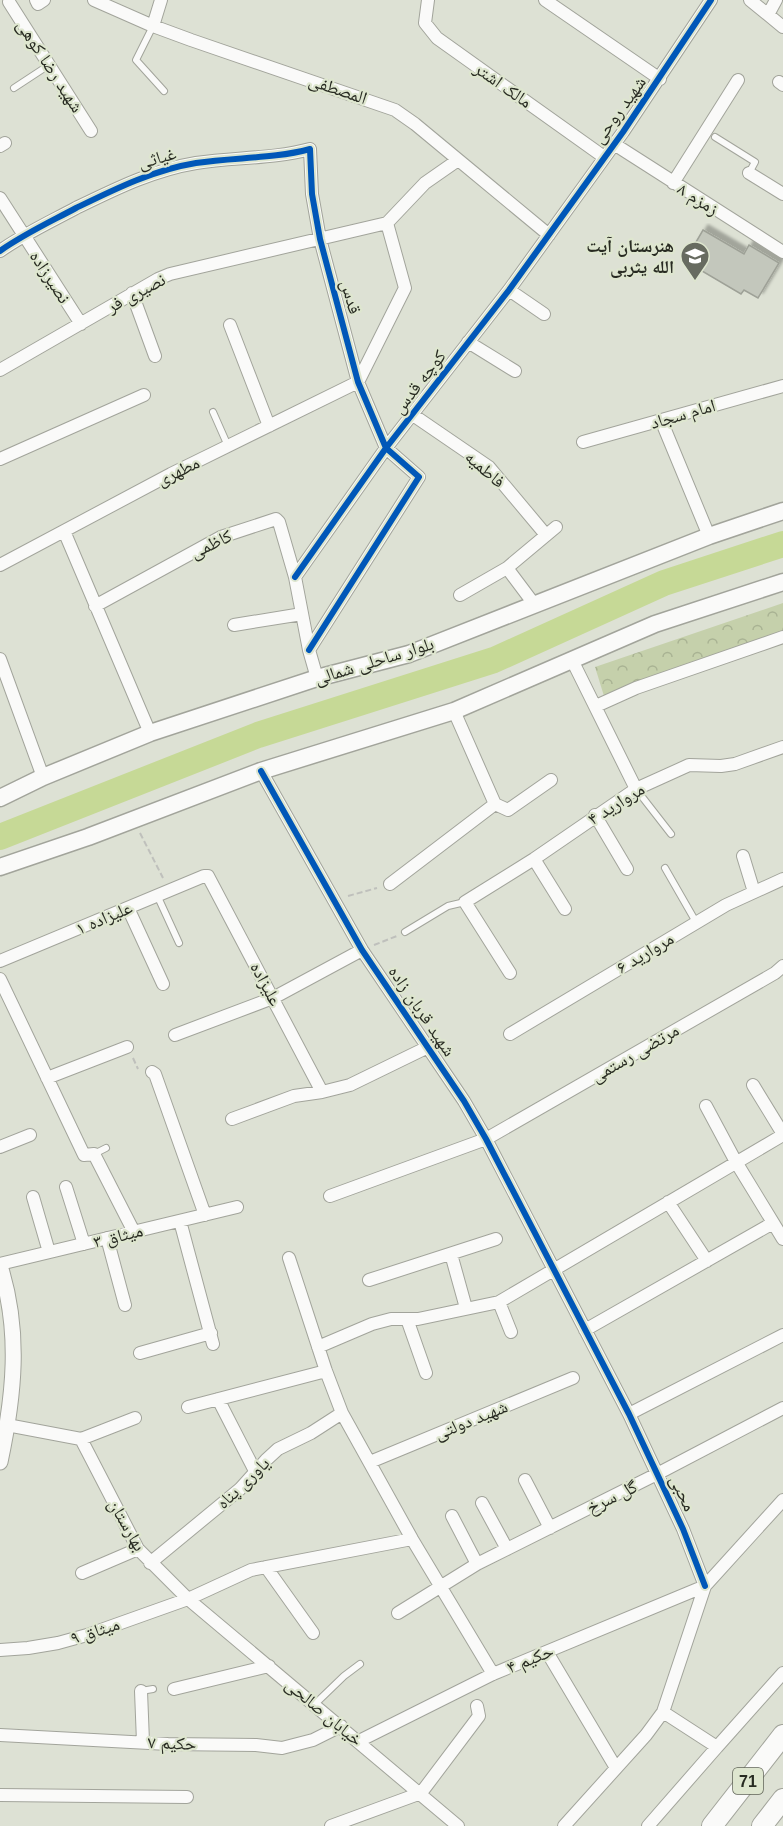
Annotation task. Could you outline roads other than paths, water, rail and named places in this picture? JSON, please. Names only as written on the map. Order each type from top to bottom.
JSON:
[{"type":"highway","name":"71","points":[[712,1826],[783,1736]]},
{"type":"highway","name":"71","points":[[762,1826],[783,1799]]},
{"type":"main road","name":"بلوار ساحلی شمالی","points":[[0,798],[43,777],[150,733],[317,678],[409,654],[709,536],[783,512]]},
{"type":"main road","points":[[0,867],[261,771],[454,711],[655,624],[783,582]]},
{"type":"street","points":[[36,0],[38,3],[44,0]]},
{"type":"street","name":"المصطفی","points":[[94,0],[153,26],[384,105],[415,124],[549,235]]},
{"type":"street","points":[[153,26],[161,0]]},
{"type":"street","name":"مالک اشتر","points":[[428,0],[425,23],[437,38],[604,157]]},
{"type":"street","points":[[545,0],[660,79]]},
{"type":"street","name":"شهید روحی","points":[[549,235],[660,79],[711,0]]},
{"type":"street","points":[[750,0],[783,27]]},
{"type":"street","points":[[769,14],[776,0]]},
{"type":"street","name":"شهید رضا کوهی","points":[[7,3],[91,131]]},
{"type":"street","points":[[673,183],[738,80]]},
{"type":"street","name":"زمزم ۸","points":[[614,144],[783,252]]},
{"type":"street","name":"غیاثی","points":[[0,251],[23,235],[115,189],[154,173],[195,163],[280,156],[310,148]]},
{"type":"street","name":"قدس","points":[[310,148],[312,194],[320,239],[358,382],[386,448]]},
{"type":"street","points":[[358,382],[405,288],[387,224],[425,183],[458,160]]},
{"type":"street","points":[[749,172],[783,194]]},
{"type":"street","name":"نصیرزاده","points":[[0,198],[81,324]]},
{"type":"street","name":"نصیری فر","points":[[0,370],[132,293],[170,274],[387,224]]},
{"type":"street","name":"کوچه قدس","points":[[295,577],[386,448],[549,235]]},
{"type":"street","points":[[509,290],[544,314]]},
{"type":"street","points":[[132,293],[155,356]]},
{"type":"street","points":[[230,325],[269,426]]},
{"type":"street","points":[[468,342],[515,371]]},
{"type":"street","name":"مطهری","points":[[0,565],[162,478],[358,382]]},
{"type":"street","name":"امام سجاد","points":[[583,442],[783,386]]},
{"type":"street","points":[[0,459],[144,395]]},
{"type":"street","name":"فاطمیه","points":[[413,415],[489,467],[551,531],[507,568]]},
{"type":"street","points":[[662,420],[709,536]]},
{"type":"street","points":[[309,650],[419,477],[386,448]]},
{"type":"street","name":"کاظمی","points":[[95,606],[221,537],[271,519],[279,522],[295,577]]},
{"type":"street","points":[[64,531],[150,733]]},
{"type":"street","points":[[460,595],[507,568],[534,604]]},
{"type":"street","points":[[295,577],[309,650],[317,678]]},
{"type":"street","points":[[234,625],[302,614]]},
{"type":"street","points":[[596,706],[636,688],[783,637]]},
{"type":"street","points":[[0,659],[43,777]]},
{"type":"street","points":[[572,660],[636,789]]},
{"type":"street","points":[[454,711],[495,804],[507,810],[551,780]]},
{"type":"street","name":"مروارید ۴","points":[[465,902],[534,859],[636,789],[689,765],[735,764],[783,747]]},
{"type":"street","name":"شهید قربان زاده","points":[[261,771],[362,950],[464,1101],[585,1330]]},
{"type":"street","points":[[390,884],[495,804]]},
{"type":"street","points":[[595,815],[627,869]]},
{"type":"street","points":[[743,856],[754,892]]},
{"type":"street","points":[[534,859],[564,909]]},
{"type":"street","name":"علیزاده ۱","points":[[0,961],[208,876]]},
{"type":"street","name":"علیزاده","points":[[208,876],[322,1092]]},
{"type":"street","name":"مروارید ۶","points":[[510,1034],[696,922],[783,879]]},
{"type":"street","points":[[465,902],[510,973]]},
{"type":"street","points":[[128,908],[163,984]]},
{"type":"street","points":[[174,1035],[273,998],[362,950]]},
{"type":"street","name":"مرتضی رستمی","points":[[330,1196],[486,1139],[766,978],[783,966]]},
{"type":"street","points":[[0,979],[84,1155],[94,1154],[134,1232]]},
{"type":"street","points":[[47,1078],[127,1047]]},
{"type":"street","points":[[232,1119],[294,1096],[350,1085],[428,1047]]},
{"type":"street","points":[[152,1072],[155,1074],[205,1215]]},
{"type":"street","points":[[318,1347],[372,1324],[391,1319],[418,1319],[499,1302],[783,1135],[753,1085]]},
{"type":"street","points":[[706,1106],[736,1162],[783,1239]]},
{"type":"street","points":[[0,1147],[30,1135]]},
{"type":"street","points":[[66,1187],[84,1244]]},
{"type":"street","points":[[33,1197],[49,1252]]},
{"type":"street","points":[[668,1202],[707,1261]]},
{"type":"street","name":"میثاق ۳","points":[[0,1265],[237,1207]]},
{"type":"street","points":[[140,1353],[212,1339],[180,1221]]},
{"type":"street","points":[[585,1330],[773,1223]]},
{"type":"street","points":[[107,1238],[124,1305]]},
{"type":"street","points":[[369,1280],[496,1239]]},
{"type":"street","points":[[451,1254],[466,1308]]},
{"type":"street","points":[[289,1258],[342,1413],[412,1539],[493,1674]]},
{"type":"street","points":[[0,1265],[15,1353],[14,1379],[0,1462]]},
{"type":"street","points":[[499,1302],[511,1332]]},
{"type":"street","points":[[407,1319],[426,1373]]},
{"type":"street","name":"محبی","points":[[585,1330],[629,1414],[683,1529],[705,1586]]},
{"type":"street","points":[[629,1414],[783,1335]]},
{"type":"street","points":[[188,1407],[326,1371]]},
{"type":"street","name":"شهید دولتی","points":[[370,1462],[573,1378]]},
{"type":"street","points":[[218,1399],[255,1471]]},
{"type":"street","name":"گل سرخ","points":[[398,1613],[507,1548],[657,1474],[783,1408]]},
{"type":"street","name":"یاوری پناه","points":[[150,1563],[240,1489],[278,1449],[311,1433],[342,1413]]},
{"type":"street","points":[[4,1431],[81,1439],[135,1418]]},
{"type":"street","name":"بهارستان","points":[[81,1439],[138,1549],[188,1599]]},
{"type":"street","points":[[525,1480],[550,1528]]},
{"type":"street","points":[[564,1826],[646,1735],[663,1712],[705,1586],[783,1500]]},
{"type":"street","points":[[483,1503],[507,1548]]},
{"type":"street","points":[[452,1516],[477,1564]]},
{"type":"street","points":[[188,1599],[241,1574],[266,1567],[412,1539]]},
{"type":"street","points":[[82,1573],[138,1549]]},
{"type":"street","points":[[266,1567],[313,1633]]},
{"type":"street","name":"حکیم ۴","points":[[359,1741],[493,1674],[705,1586]]},
{"type":"street","name":"میثاق ۹","points":[[0,1650],[58,1643],[188,1599]]},
{"type":"street","name":"خیابان صالحی","points":[[188,1599],[458,1826]]},
{"type":"street","points":[[547,1653],[616,1768]]},
{"type":"street","points":[[174,1689],[269,1666]]},
{"type":"street","points":[[648,1826],[783,1673]]},
{"type":"street","points":[[143,1742],[147,1690]]},
{"type":"street","points":[[331,1826],[421,1793],[479,1716],[477,1706]]},
{"type":"street","points":[[663,1712],[717,1747]]},
{"type":"street","name":"حکیم ۷","points":[[0,1735],[282,1748],[313,1740],[341,1726]]},
{"type":"street","points":[[0,1795],[187,1797]]},
{"type":"lane","points":[[153,26],[136,60],[164,91]]},
{"type":"lane","points":[[14,88],[49,65]]},
{"type":"lane","points":[[715,137],[755,162],[749,172]]},
{"type":"lane","points":[[213,412],[228,446]]},
{"type":"lane","points":[[636,789],[671,834]]},
{"type":"lane","points":[[665,868],[696,922]]},
{"type":"lane","points":[[157,896],[180,943]]},
{"type":"lane","points":[[405,932],[448,906],[465,902]]},
{"type":"lane","points":[[94,1154],[106,1148]]},
{"type":"lane","points":[[315,1704],[360,1664]]},
{"type":"waterway","points":[[0,837],[258,735],[494,660],[664,583],[783,544]]},
{"type":"place","name":"هنرستان آیت الله یثربی","points":[[695,282]]}]
